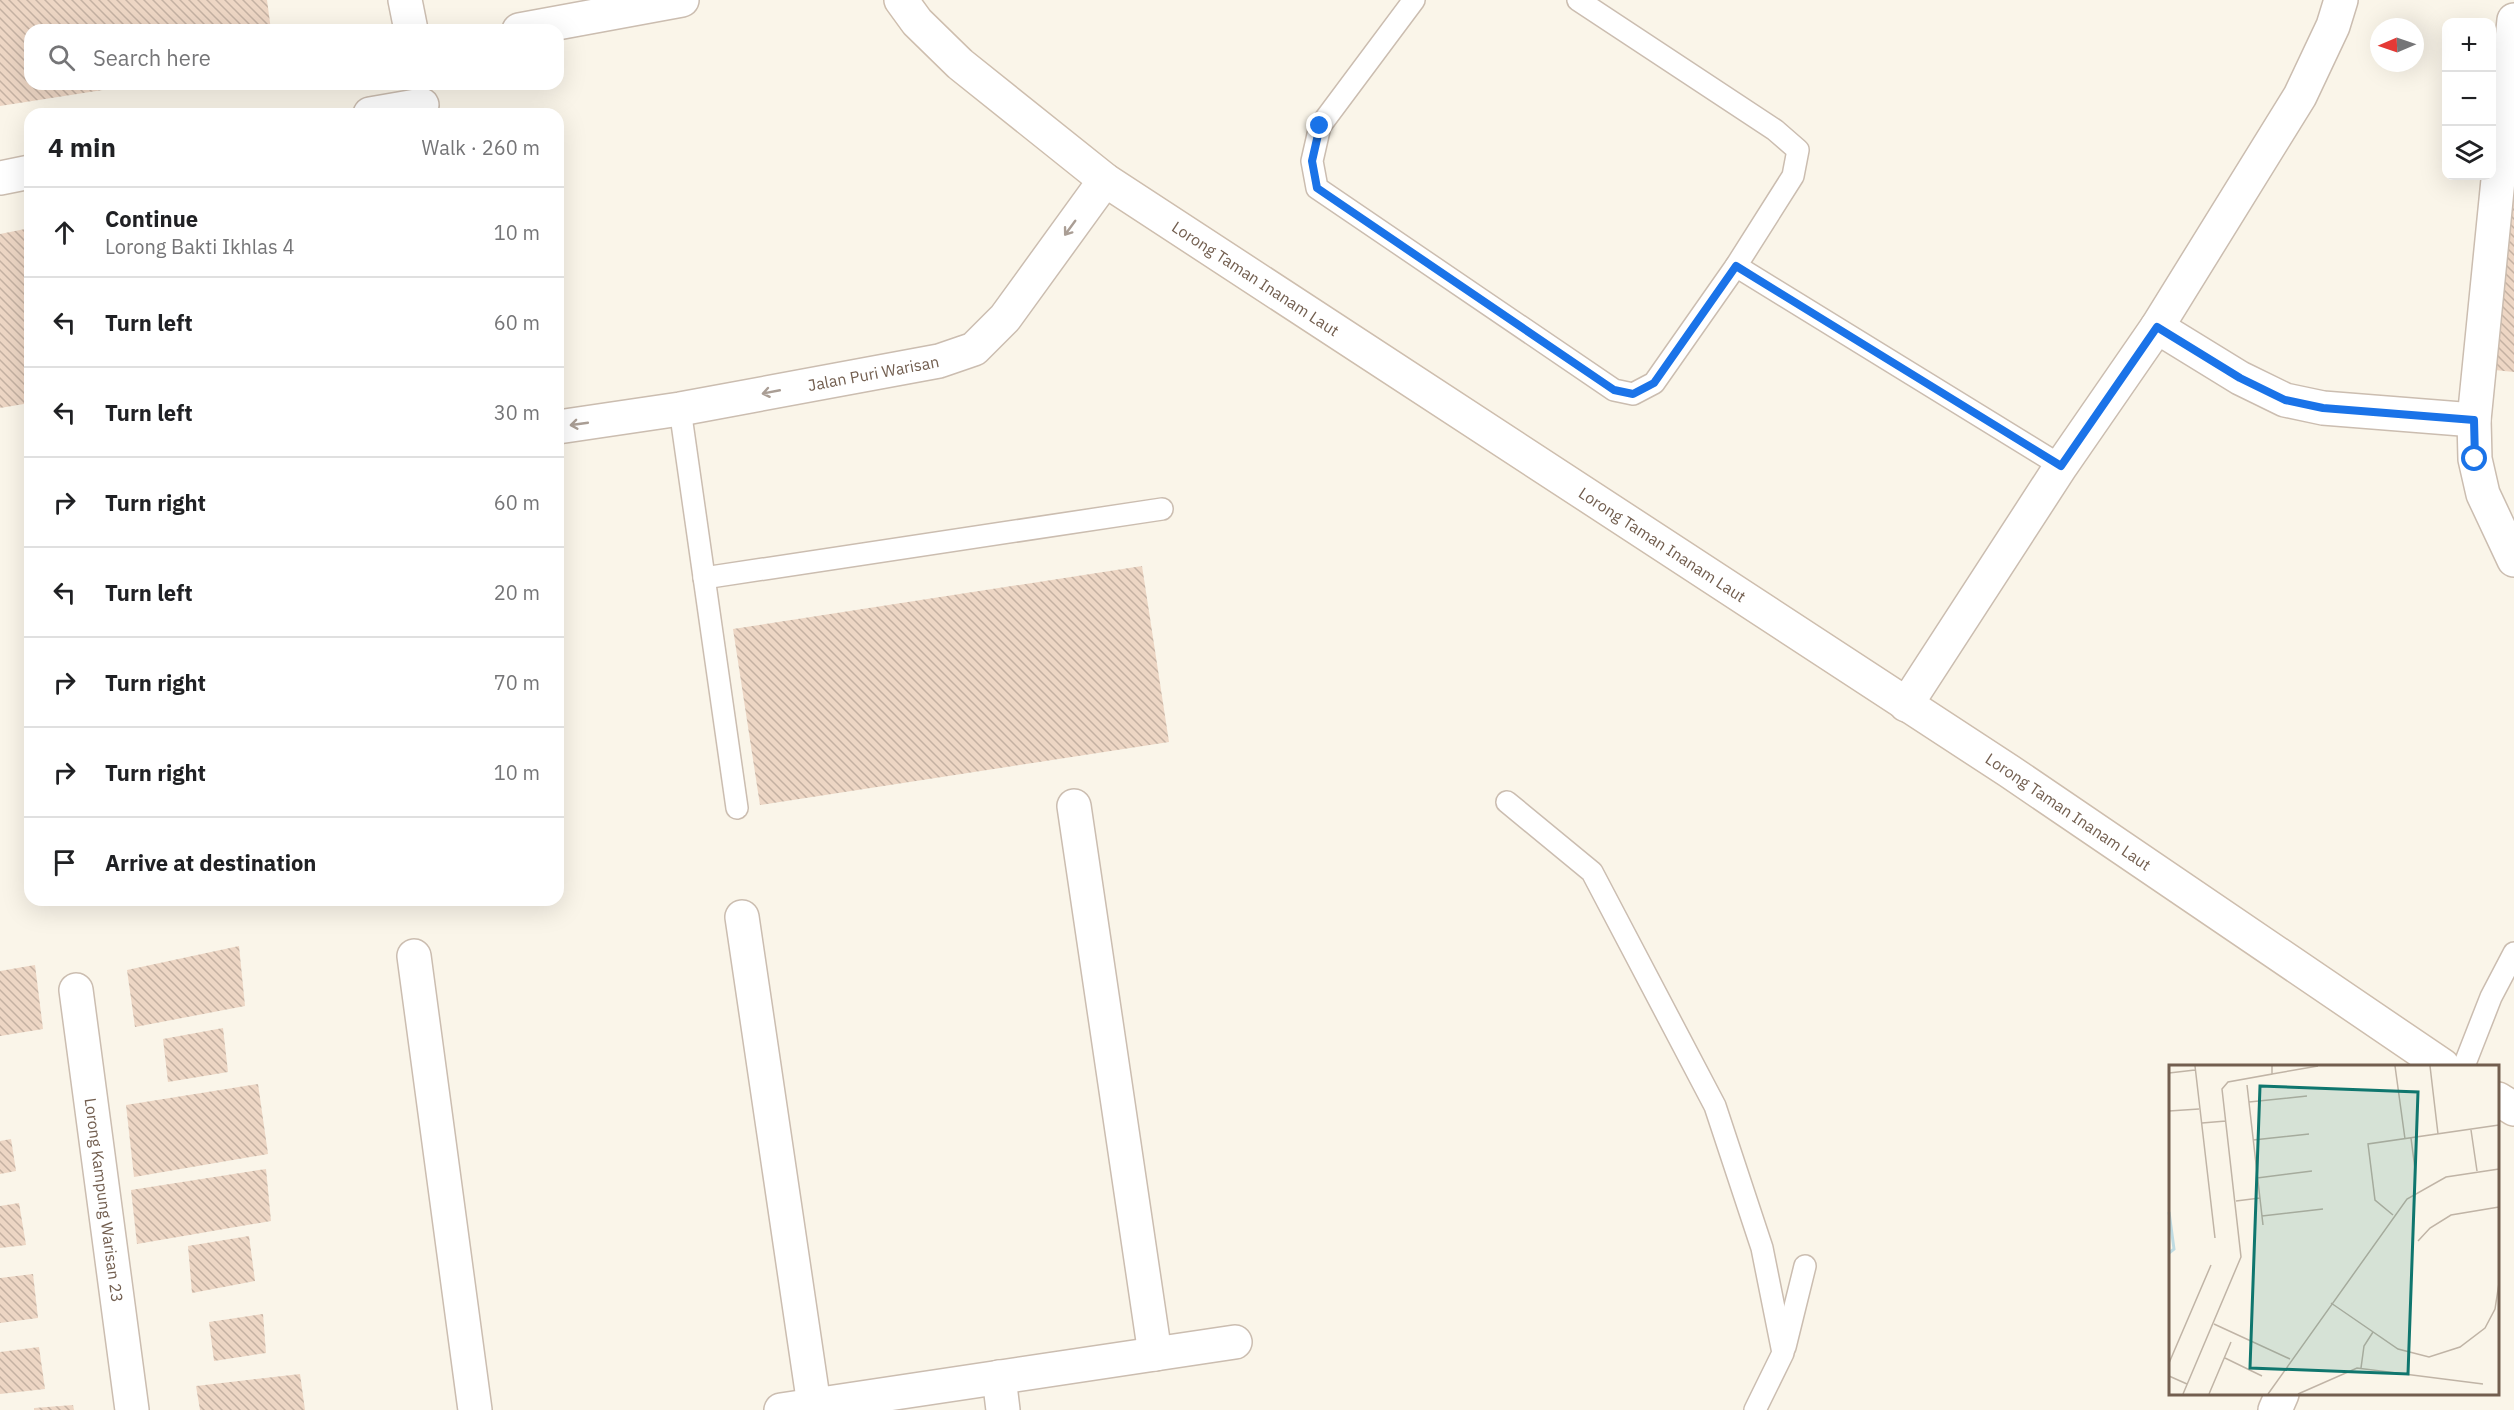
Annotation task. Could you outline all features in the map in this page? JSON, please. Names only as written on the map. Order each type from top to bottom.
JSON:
[{"type":"street","points":[[405,0],[410,24]]},
{"type":"street","points":[[552,24],[682,0]]},
{"type":"street","name":"Lorong Taman Inanam Laut","points":[[902,0],[917,22],[960,64],[1105,180],[2048,798],[2428,1062]]},
{"type":"street","points":[[1906,705],[2061,466],[2157,327],[2300,96],[2333,26],[2341,0]]},
{"type":"street","points":[[2514,20],[2474,420],[2475,459],[2482,494],[2514,560]]},
{"type":"street","points":[[394,108],[421,101]]},
{"type":"street","points":[[0,178],[24,173]]},
{"type":"street","name":"Jalan Puri Warisan","points":[[564,426],[680,410],[939,361],[974,349],[1005,318],[1105,180]]},
{"type":"street","points":[[2157,327],[2240,378],[2285,400],[2323,408],[2474,420]]},
{"type":"street","points":[[1074,806],[1155,1354]]},
{"type":"street","points":[[742,917],[814,1405]]},
{"type":"street","points":[[414,956],[475,1410]]},
{"type":"street","name":"Lorong Kampung Warisan 23","points":[[76,990],[132,1410]]},
{"type":"street","points":[[2499,1100],[2514,1109]]},
{"type":"street","points":[[781,1410],[1235,1342]]},
{"type":"street","points":[[999,1377],[1003,1410]]},
{"type":"street","points":[[2275,1410],[2282,1395]]},
{"type":"lane","points":[[1414,0],[1320,126],[1312,161],[1317,188],[1614,390],[1633,394],[1654,383],[1736,266],[1792,176],[1798,150],[1775,130],[1578,0]]},
{"type":"lane","points":[[1736,266],[2061,466]]},
{"type":"lane","points":[[680,410],[737,808]]},
{"type":"lane","points":[[704,578],[1162,509]]},
{"type":"lane","points":[[1507,802],[1592,872],[1715,1106],[1762,1248],[1784,1353]]},
{"type":"lane","points":[[2464,1065],[2491,997],[2514,953]]},
{"type":"lane","points":[[1755,1410],[1784,1353],[1804,1266]]},
{"type":"building","points":[[0,0],[267,0],[270,24],[24,24],[24,90],[103,90],[0,106]]},
{"type":"building","points":[[2512,191],[2514,191],[2514,372],[2494,370]]},
{"type":"building","points":[[24,229],[24,404],[0,408],[0,234]]},
{"type":"building","points":[[1142,566],[1169,742],[760,805],[733,629]]},
{"type":"building","points":[[239,946],[245,1006],[135,1027],[127,970]]},
{"type":"building","points":[[35,965],[43,1029],[0,1036],[0,971]]},
{"type":"building","points":[[223,1028],[228,1072],[168,1082],[163,1039]]},
{"type":"building","points":[[258,1084],[268,1154],[134,1177],[126,1105]]},
{"type":"building","points":[[11,1139],[16,1171],[0,1174],[0,1141]]},
{"type":"building","points":[[266,1169],[271,1221],[137,1244],[131,1190]]},
{"type":"building","points":[[19,1203],[26,1245],[0,1248],[0,1206]]},
{"type":"building","points":[[249,1236],[255,1281],[192,1293],[188,1246]]},
{"type":"building","points":[[33,1274],[38,1318],[0,1323],[0,1278]]},
{"type":"building","points":[[263,1314],[266,1353],[214,1361],[209,1322]]},
{"type":"building","points":[[39,1347],[45,1389],[0,1394],[0,1352]]},
{"type":"building","points":[[300,1374],[305,1410],[200,1410],[196,1386]]},
{"type":"building","points":[[73,1405],[74,1410],[34,1410],[34,1408]]},
{"type":"route","points":[[1320,126],[1312,161],[1317,188],[1614,390],[1633,394],[1654,383],[1736,266],[2061,466],[2157,327],[2240,378],[2285,400],[2323,408],[2474,420],[2475,459]]}]
